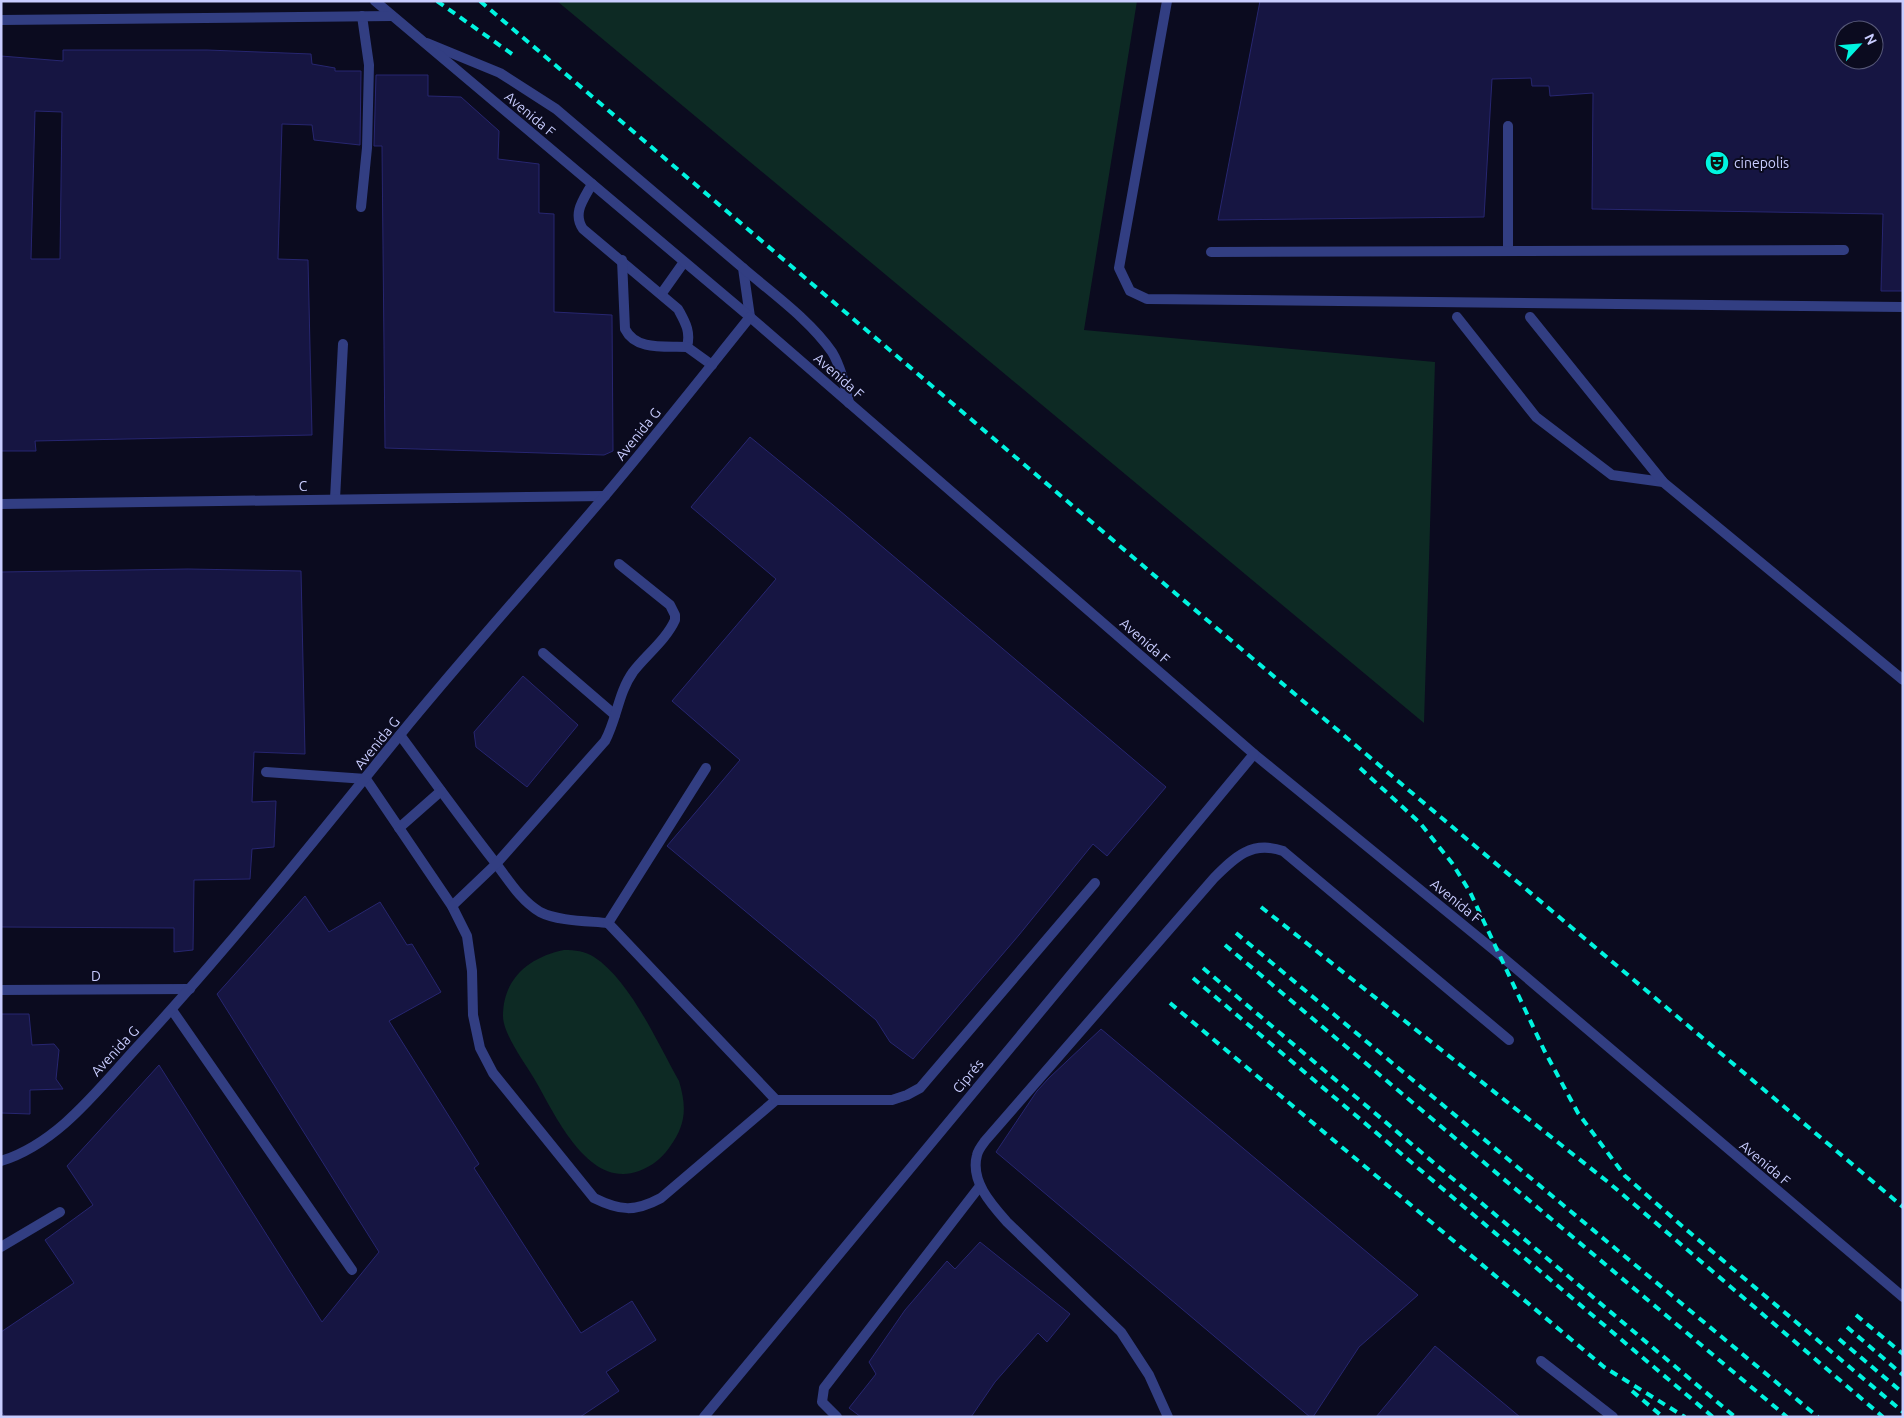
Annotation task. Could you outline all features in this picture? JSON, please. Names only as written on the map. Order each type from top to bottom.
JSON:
[{"type":"street","name":"Avenida F","points":[[374,1],[750,318],[1254,754],[1500,955],[1903,1297]]},
{"type":"street","points":[[1167,1],[1119,268],[1130,292],[1147,299],[1903,307]]},
{"type":"street","points":[[361,207],[367,148],[369,66],[362,16]]},
{"type":"street","points":[[1,20],[392,16]]},
{"type":"street","points":[[422,41],[500,73],[556,109],[816,331],[833,354],[845,384],[849,403]]},
{"type":"street","points":[[1508,126],[1508,251]]},
{"type":"street","points":[[592,184],[578,212],[578,221],[583,229],[662,293],[678,309],[686,323],[689,336],[687,347]]},
{"type":"street","points":[[1210,252],[1844,250]]},
{"type":"street","points":[[622,260],[625,329],[629,337],[640,344],[687,347],[712,365]]},
{"type":"street","points":[[662,293],[684,262]]},
{"type":"street","points":[[743,268],[750,318]]},
{"type":"street","points":[[1457,317],[1536,416],[1612,475],[1663,482]]},
{"type":"street","points":[[1530,317],[1663,482],[1903,680]]},
{"type":"street","name":"Avenida G","points":[[1,1161],[36,1145],[55,1131],[78,1110],[190,990],[366,779],[400,735],[605,496],[750,318]]},
{"type":"street","points":[[335,499],[343,344]]},
{"type":"street","name":"C","points":[[1,504],[605,496]]},
{"type":"street","points":[[452,906],[496,864],[605,741],[611,729],[622,692],[633,672],[676,620],[670,605],[619,564]]},
{"type":"street","points":[[543,653],[615,715]]},
{"type":"street","points":[[400,735],[496,864],[529,904],[542,913],[562,918],[608,923],[776,1100]]},
{"type":"street","name":"Ciprés","points":[[704,1417],[1254,754]]},
{"type":"street","points":[[608,923],[706,768]]},
{"type":"street","points":[[266,772],[366,779],[452,906],[467,936],[472,971],[473,1015],[480,1048],[493,1073],[594,1198],[611,1206],[629,1209],[645,1207],[661,1198],[776,1100],[892,1100],[920,1088],[1094,883]]},
{"type":"street","points":[[399,828],[441,790]]},
{"type":"street","points":[[1168,1417],[1149,1375],[1122,1332],[1007,1222],[990,1202],[980,1186],[976,1169],[977,1154],[985,1141],[1214,878],[1243,853],[1257,847],[1271,846],[1284,850],[1508,1040]]},
{"type":"street","name":"D","points":[[1,990],[190,990]]},
{"type":"street","points":[[172,1010],[352,1270]]},
{"type":"street","points":[[837,1417],[822,1402],[824,1388],[980,1186]]},
{"type":"street","points":[[1,1247],[60,1212]]},
{"type":"street","points":[[1541,1361],[1613,1417]]},
{"type":"green space","points":[[557,1],[1137,1],[1084,330],[1435,362],[1424,723]]},
{"type":"green space","points":[[564,950],[580,951],[591,955],[607,967],[620,981],[642,1014],[679,1081],[684,1108],[679,1132],[663,1156],[639,1171],[621,1174],[604,1170],[589,1160],[575,1145],[563,1129],[515,1048],[504,1023],[504,1003],[513,980],[521,971],[540,958]]},
{"type":"building","points":[[1260,1],[1903,1],[1903,291],[1881,291],[1883,214],[1592,209],[1593,93],[1550,96],[1549,86],[1532,86],[1531,78],[1492,79],[1484,217],[1218,220]]},
{"type":"building","points":[[63,50],[207,50],[311,54],[312,64],[335,68],[335,71],[361,71],[360,145],[314,140],[312,125],[282,124],[278,259],[308,260],[312,435],[35,441],[36,451],[1,451],[1,56],[63,61]],"holes":[[[35,111],[62,112],[60,259],[31,259]]]},
{"type":"building","points":[[376,75],[428,75],[428,96],[461,97],[499,131],[498,159],[539,164],[539,213],[554,214],[554,312],[612,315],[613,451],[604,455],[385,448],[382,146],[374,146]]},
{"type":"building","points":[[750,437],[1166,787],[1107,856],[1093,844],[1019,935],[913,1059],[890,1042],[876,1020],[667,846],[740,760],[672,701],[776,579],[691,507]]},
{"type":"building","points":[[188,569],[301,571],[305,754],[254,752],[252,802],[276,801],[274,847],[252,849],[250,879],[194,880],[193,950],[174,952],[174,928],[1,927],[1,572]]},
{"type":"building","points":[[523,676],[578,725],[527,787],[476,747],[474,732]]},
{"type":"building","points":[[305,896],[329,932],[380,902],[407,945],[412,944],[441,992],[389,1021],[479,1164],[474,1168],[581,1333],[632,1301],[656,1340],[606,1372],[619,1391],[580,1417],[5,1417],[1,1411],[1,1332],[74,1283],[45,1240],[93,1205],[67,1166],[159,1065],[322,1322],[379,1252],[217,994]]},
{"type":"building","points":[[1,1014],[29,1014],[32,1045],[54,1044],[59,1050],[56,1079],[63,1089],[30,1090],[30,1114],[1,1113]]},
{"type":"building","points":[[1101,1029],[1418,1295],[1359,1347],[1313,1417],[1310,1417],[996,1152],[1037,1091]]},
{"type":"building","points":[[980,1242],[1070,1314],[1047,1342],[1038,1333],[995,1382],[971,1417],[861,1417],[849,1408],[876,1374],[869,1362],[905,1310],[947,1261],[955,1269]]},
{"type":"building","points":[[1435,1346],[1520,1417],[1376,1417]]},
{"type":"railway","points":[[437,1],[512,54]]},
{"type":"railway","points":[[480,1],[1175,593],[1903,1207]]},
{"type":"railway","points":[[1360,768],[1420,823],[1452,863],[1470,892],[1544,1050],[1578,1113],[1625,1176],[1903,1412]]},
{"type":"railway","points":[[1261,907],[1608,1182],[1883,1417]]},
{"type":"railway","points":[[1236,933],[1818,1417]]},
{"type":"railway","points":[[1225,945],[1787,1417]]},
{"type":"railway","points":[[1203,968],[1735,1417]]},
{"type":"railway","points":[[1193,978],[1713,1417]]},
{"type":"railway","points":[[1170,1003],[1604,1367],[1685,1417]]},
{"type":"railway","points":[[1856,1315],[1903,1354]]},
{"type":"railway","points":[[1847,1327],[1903,1375]]},
{"type":"railway","points":[[1839,1339],[1903,1393]]},
{"type":"railway","points":[[1632,1391],[1663,1417]]},
{"type":"place","name":"cinepolis","points":[[1717,163]]}]
